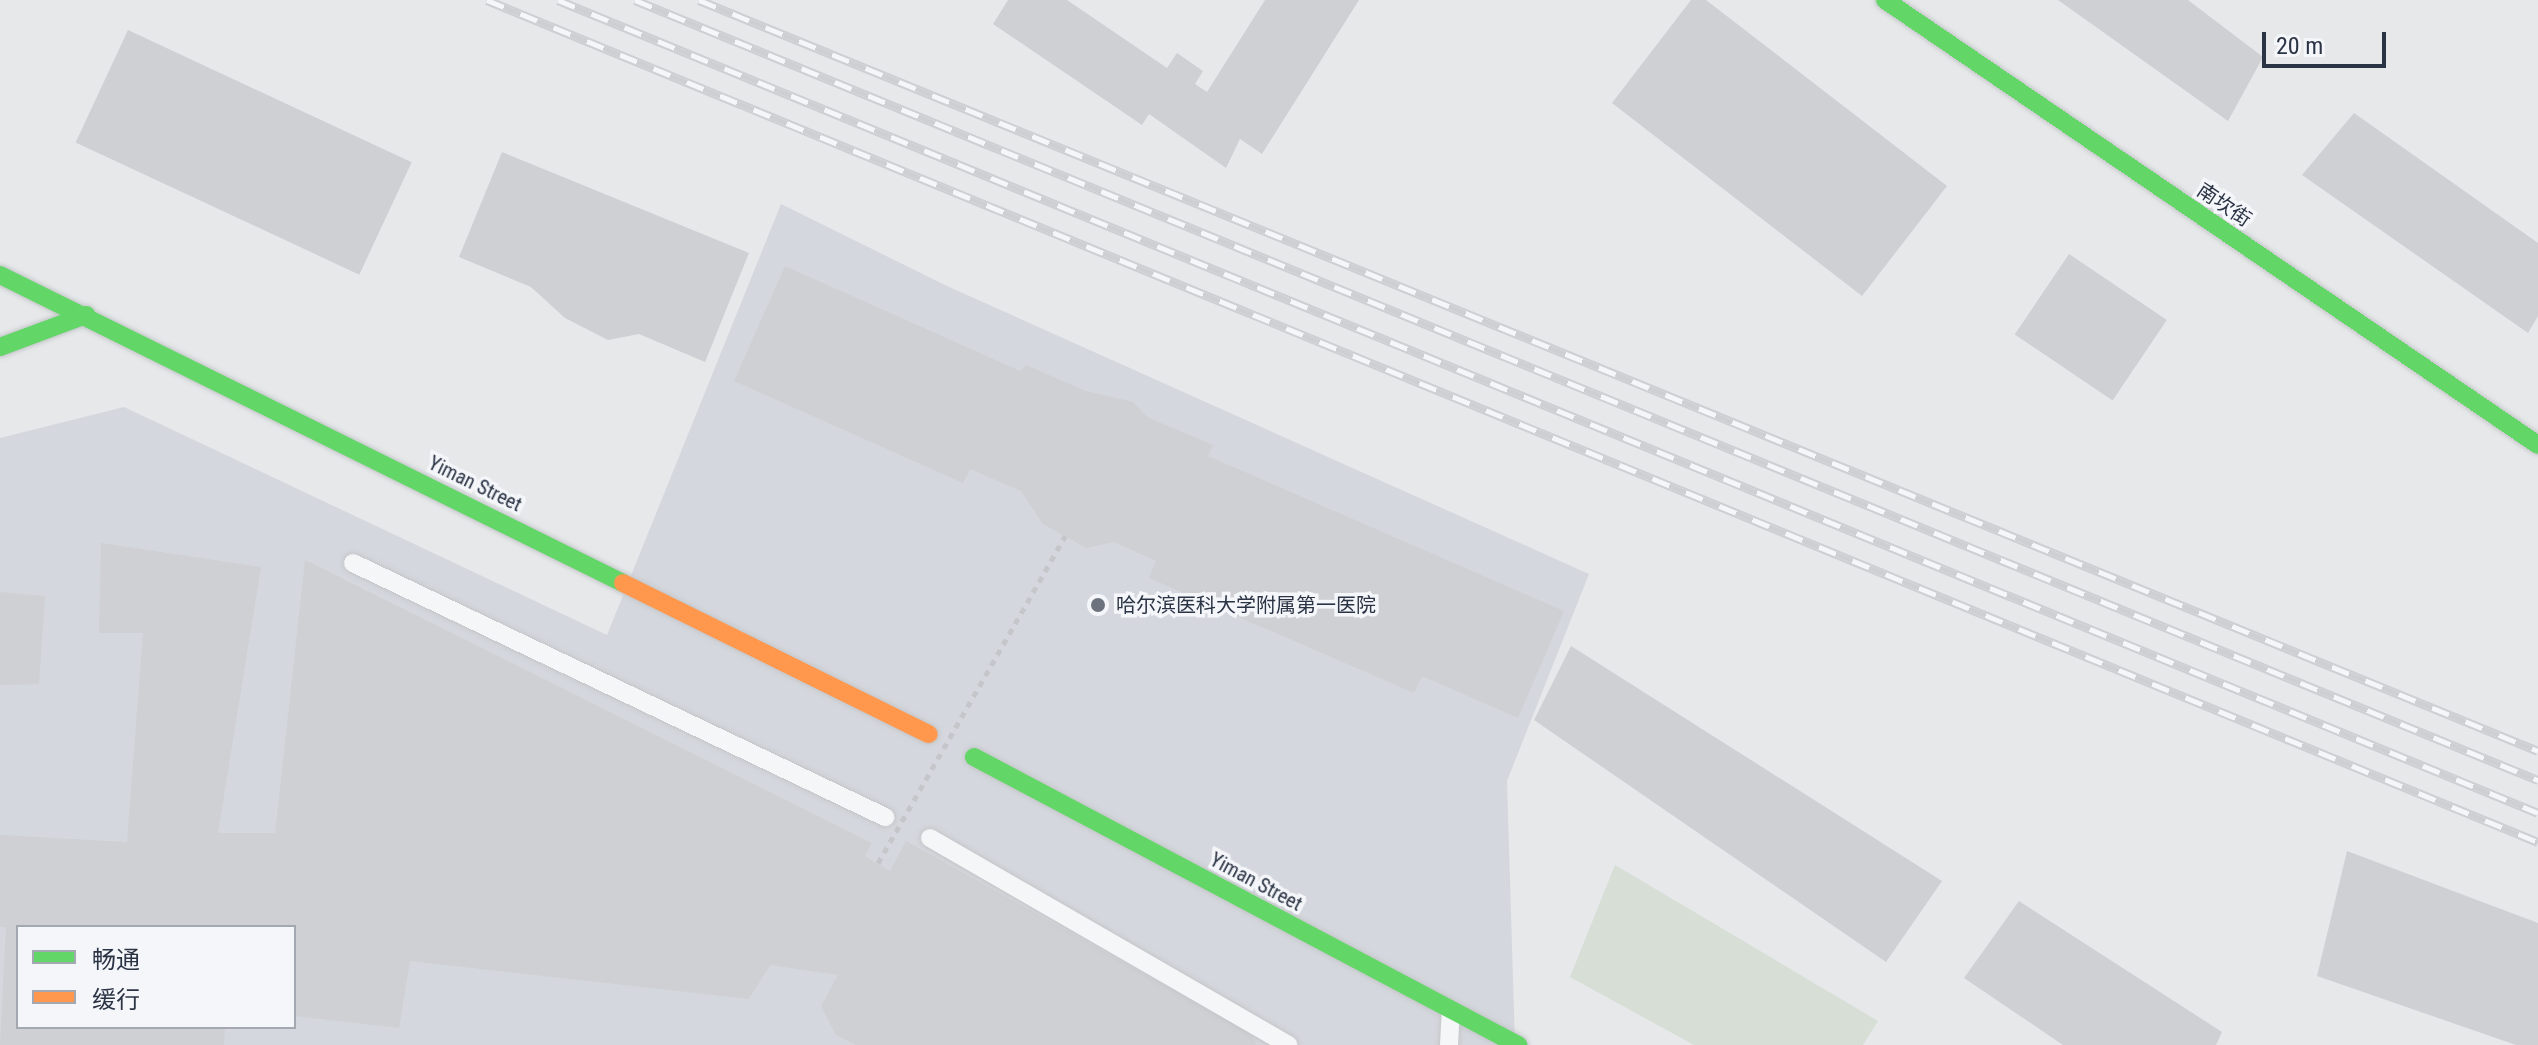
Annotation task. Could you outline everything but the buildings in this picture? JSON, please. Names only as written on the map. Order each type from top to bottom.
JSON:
[{"type":"main road","name":"南坎街","points":[[1885,0],[2536,441]]},
{"type":"main road","name":"Yiman Street","points":[[0,275],[929,734]]},
{"type":"main road","points":[[27,310],[54,300]]},
{"type":"main road","points":[[0,347],[86,315]]},
{"type":"main road","name":"Yiman Street","points":[[974,757],[1518,1045]]},
{"type":"lane","points":[[353,563],[885,817]]},
{"type":"lane","points":[[930,838],[1289,1045]]},
{"type":"lane","points":[[1449,1045],[1451,1011]]},
{"type":"path","points":[[878,863],[1065,536]]},
{"type":"shaded area","name":"哈尔滨医科大学附属第一医院","points":[[781,204],[947,286],[1589,574],[1507,781],[1515,1045],[0,1045],[0,438],[124,407],[607,635]]},
{"type":"shaded area","points":[[1615,865],[1878,1021],[1863,1045],[1694,1045],[1570,977]]},
{"type":"railway","points":[[487,0],[2538,842]]},
{"type":"railway","points":[[558,0],[2538,813]]},
{"type":"railway","points":[[635,0],[2538,780]]},
{"type":"railway","points":[[699,0],[2538,751]]},
{"type":"traffic: fast","points":[[1885,0],[2538,445]]},
{"type":"traffic: fast","points":[[0,275],[623,583]]},
{"type":"traffic: fast","points":[[0,347],[86,315]]},
{"type":"traffic: fast","points":[[974,757],[1518,1045]]},
{"type":"traffic: slow","points":[[623,583],[929,734]]},
{"type":"place","name":"哈尔滨医科大学附属第一医院","points":[[1098,605]]}]
